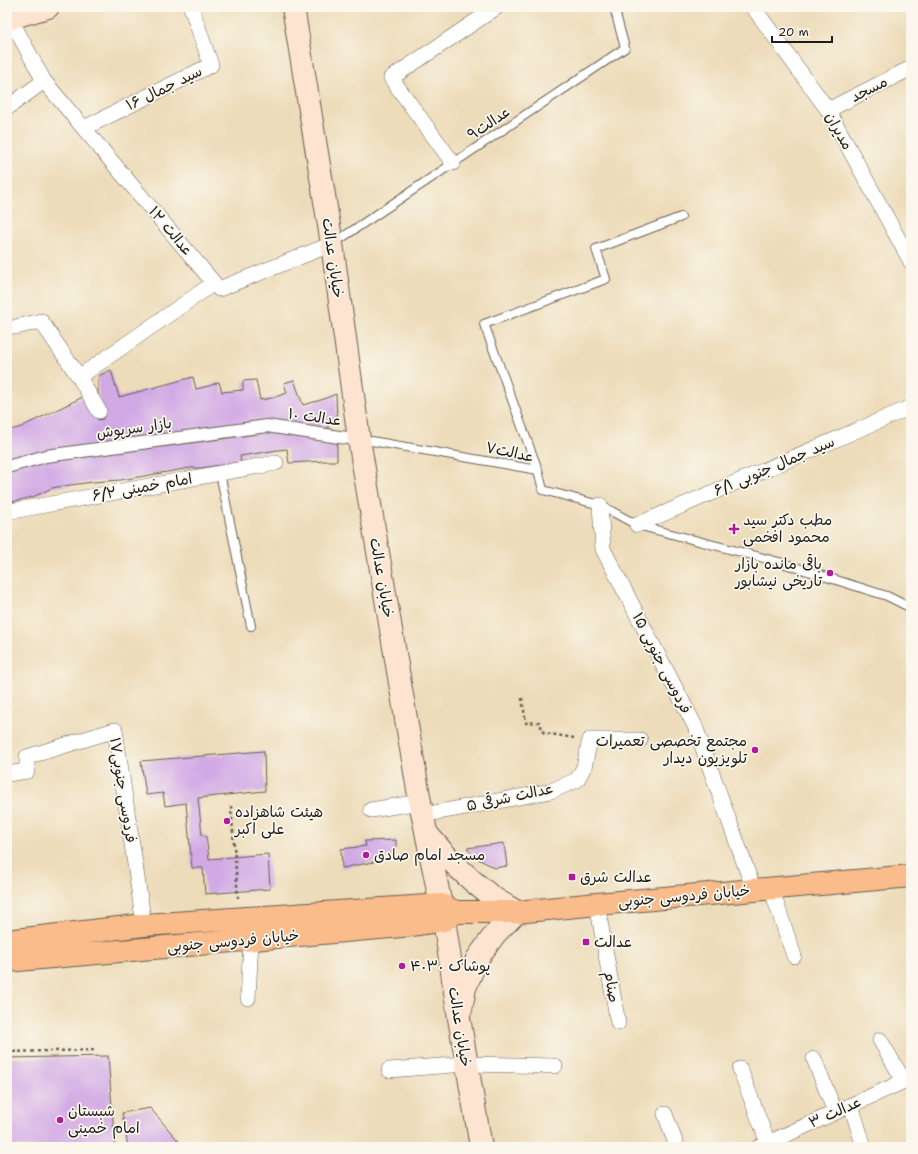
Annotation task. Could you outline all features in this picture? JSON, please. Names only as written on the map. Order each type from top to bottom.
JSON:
[{"type":"main road","points":[[8,15],[48,7]]},
{"type":"main road","name":"خیابان عدالت","points":[[293,7],[332,244],[359,439],[423,816],[447,912],[459,1018],[481,1147]]},
{"type":"main road","points":[[423,816],[445,856],[467,877],[491,896],[517,912],[495,934],[477,959],[465,988],[459,1018]]},
{"type":"main road","name":"خیابان فردوسی جنوبی","points":[[7,940],[144,925],[447,912],[517,912],[911,876]]},
{"type":"main road","name":"خیابان فردوسی جنوبی","points":[[7,961],[413,925],[447,912]]},
{"type":"street","name":"سید جمال ۱۶","points":[[84,128],[211,65],[191,7]]},
{"type":"street","points":[[453,164],[392,78],[497,7]]},
{"type":"street","name":"مدیران","points":[[753,7],[828,110],[911,262]]},
{"type":"street","name":"عدالت ۱۲","points":[[8,15],[44,81],[214,283]]},
{"type":"street","name":"مسجد","points":[[828,110],[911,68]]},
{"type":"street","points":[[7,108],[44,81]]},
{"type":"street","points":[[79,377],[214,283],[219,289],[332,244]]},
{"type":"street","points":[[16,327],[41,321],[79,377],[99,412]]},
{"type":"street","name":"سید جمال جنوبی ۶/۱","points":[[637,525],[911,407]]},
{"type":"street","name":"عدالت ۱۰","points":[[267,426],[359,439]]},
{"type":"street","name":"بازار سرپوش","points":[[7,467],[46,456],[267,426]]},
{"type":"street","name":"امام خمینی ۶/۲","points":[[7,512],[276,463]]},
{"type":"street","name":"فردوسی جنوبی ۱۵","points":[[600,504],[603,549],[695,726],[763,889],[794,956]]},
{"type":"street","name":"فردوسی جنوبی۱۷","points":[[7,774],[27,771],[27,757],[115,730],[144,925]]},
{"type":"street","points":[[590,740],[640,740]]},
{"type":"street","name":"عدالت شرقی ۵","points":[[423,816],[551,790],[577,780],[584,767],[590,740]]},
{"type":"street","points":[[371,810],[423,816]]},
{"type":"street","name":"صنام","points":[[597,904],[618,1023]]},
{"type":"street","points":[[248,998],[251,940]]},
{"type":"street","points":[[880,1040],[907,1079]]},
{"type":"street","points":[[814,1059],[835,1112]]},
{"type":"street","points":[[389,1070],[466,1064],[555,1066]]},
{"type":"street","points":[[740,1069],[763,1145]]},
{"type":"street","name":"عدالت ۳","points":[[763,1145],[907,1079]]},
{"type":"street","points":[[851,1105],[864,1147]]},
{"type":"street","points":[[665,1114],[677,1147]]},
{"type":"lane","name":"عدالت۹","points":[[332,244],[625,48],[614,7]]},
{"type":"lane","points":[[538,470],[484,324],[606,279],[596,249],[681,217]]},
{"type":"lane","name":"عدالت۷","points":[[359,439],[538,470],[543,490],[600,504],[637,525],[779,562],[887,596],[911,608]]},
{"type":"lane","points":[[220,473],[251,626]]},
{"type":"path","points":[[522,698],[526,723],[539,722],[544,733],[590,740]]},
{"type":"path","points":[[231,806],[237,892],[239,900]]},
{"type":"path","points":[[7,1052],[95,1050]]},
{"type":"building","points":[[111,370],[119,397],[193,377],[196,389],[219,382],[222,392],[243,390],[243,381],[256,380],[260,400],[287,393],[284,383],[294,380],[303,405],[336,394],[337,421],[328,424],[328,439],[337,441],[337,461],[289,463],[287,449],[278,450],[240,456],[241,462],[201,468],[190,468],[121,480],[93,482],[52,488],[33,497],[7,503],[7,431],[21,427],[85,396],[98,420],[103,419],[98,393],[98,379],[100,375]]},
{"type":"building","name":"هیئت شاهزاده علی اکبر","points":[[264,751],[265,791],[198,798],[202,835],[206,836],[209,859],[268,854],[270,889],[205,894],[203,868],[192,868],[186,803],[165,806],[163,793],[146,795],[141,761]]},
{"type":"building","name":"مسجد امام صادق","points":[[396,840],[396,846],[388,857],[379,861],[342,868],[341,849],[366,846],[365,841]]},
{"type":"building","points":[[504,843],[507,866],[495,868],[480,860],[467,848]]},
{"type":"building","name":"شبستان امام خمینی","points":[[108,1056],[115,1147],[7,1147],[7,1058]]},
{"type":"building","points":[[150,1108],[181,1144],[167,1147],[128,1147],[122,1113]]},
{"type":"place","name":"مطب دکتر سید محمود افخمی","points":[[734,529]]},
{"type":"place","name":"باقی مانده بازار تاریخی نیشابور","points":[[830,573]]},
{"type":"place","name":"مجتمع تخصصی تعمیرات تلویزیون دیدار","points":[[755,750]]},
{"type":"place","name":"هیئت شاهزاده علی اکبر","points":[[227,821]]},
{"type":"place","name":"مسجد امام صادق","points":[[366,855]]},
{"type":"place","name":"عدالت شرق","points":[[572,877]]},
{"type":"place","name":"عدالت","points":[[586,942]]},
{"type":"place","name":"پوشاک ۴۰۳۰","points":[[402,966]]},
{"type":"place","name":"شبستان امام خمینی","points":[[60,1120]]}]
